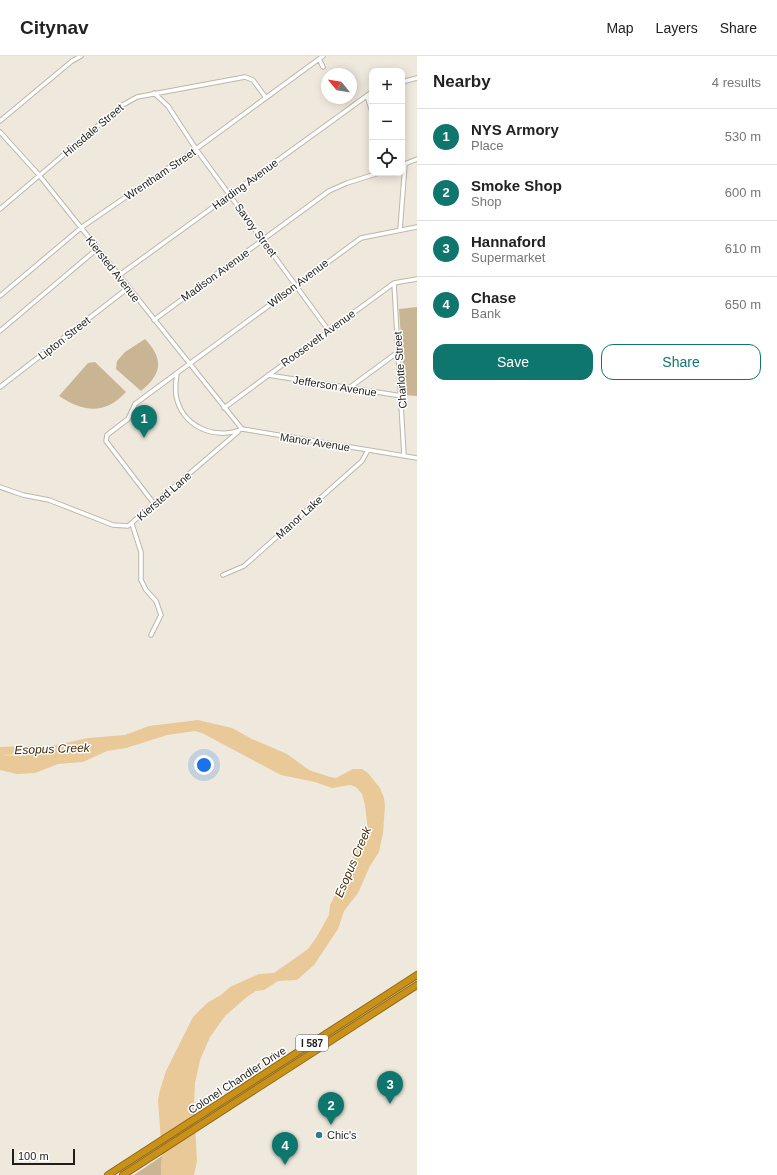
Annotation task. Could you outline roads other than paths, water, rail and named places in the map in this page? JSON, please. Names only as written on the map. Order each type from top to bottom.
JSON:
[{"type":"highway","name":"Colonel Chandler Drive","points":[[108,1175],[417,975]]},
{"type":"highway","name":"Colonel Chandler Drive","points":[[123,1175],[417,985]]},
{"type":"street","points":[[0,121],[72,61],[81,56]]},
{"type":"street","name":"Wrentham Street","points":[[0,295],[82,227],[196,149],[323,56]]},
{"type":"street","points":[[319,59],[324,67]]},
{"type":"street","name":"Hinsdale Street","points":[[0,209],[121,106],[137,97],[245,77],[253,80],[266,98]]},
{"type":"street","points":[[405,81],[417,78]]},
{"type":"street","name":"Savoy Street","points":[[154,93],[168,106],[196,149],[329,331]]},
{"type":"street","points":[[367,96],[370,104]]},
{"type":"street","name":"Harding Avenue","points":[[118,276],[367,96]]},
{"type":"street","name":"Kiersted Avenue","points":[[0,132],[39,175],[82,227],[118,276],[224,408]]},
{"type":"street","points":[[405,164],[417,159]]},
{"type":"street","name":"Madison Avenue","points":[[154,320],[337,186],[369,176]]},
{"type":"street","points":[[400,230],[403,176]]},
{"type":"street","name":"Wilson Avenue","points":[[155,504],[106,442],[105,438],[128,419],[135,404],[361,238],[417,227]]},
{"type":"street","points":[[0,330],[97,249]]},
{"type":"street","name":"Roosevelt Avenue","points":[[224,408],[394,283],[417,279]]},
{"type":"street","name":"Charlotte Street","points":[[394,283],[402,396],[404,456]]},
{"type":"street","name":"Lipton Street","points":[[0,387],[128,288]]},
{"type":"street","points":[[349,388],[398,352]]},
{"type":"street","points":[[177,373],[176,385],[179,403],[188,419],[195,425],[214,433],[233,433],[242,429],[224,408]]},
{"type":"street","name":"Jefferson Avenue","points":[[268,375],[402,396]]},
{"type":"street","name":"Manor Avenue","points":[[242,429],[417,458]]},
{"type":"street","name":"Kiersted Lane","points":[[0,487],[22,495],[49,500],[113,525],[123,527],[132,524],[242,429]]},
{"type":"street","name":"Manor Lake","points":[[223,576],[244,566],[362,462],[368,450]]},
{"type":"street","points":[[132,524],[141,552],[141,580],[146,590],[156,601],[161,615],[151,635]]},
{"type":"water","points":[[198,720],[232,728],[252,739],[287,754],[309,770],[330,777],[336,778],[353,769],[362,769],[368,773],[380,788],[384,798],[385,806],[383,833],[379,852],[370,866],[358,893],[344,911],[338,929],[314,965],[297,980],[278,981],[264,990],[256,991],[248,996],[225,1016],[210,1037],[200,1060],[195,1083],[194,1105],[197,1161],[194,1175],[161,1175],[162,1156],[158,1100],[160,1090],[166,1071],[193,1017],[207,1003],[221,995],[230,987],[259,974],[274,973],[308,949],[329,915],[330,905],[350,866],[362,852],[366,841],[368,830],[362,794],[356,787],[350,785],[332,788],[315,782],[281,775],[202,733],[195,731],[167,735],[126,748],[107,751],[83,762],[58,764],[35,773],[17,774],[0,770],[0,755],[20,756],[52,746],[88,738],[125,735],[149,726]]},
{"type":"waterway","name":"Esopus Creek","points":[[0,751],[55,749]]},
{"type":"waterway","name":"Esopus Creek","points":[[353,866],[371,827]]},
{"type":"place","name":"NYS Armory","points":[[144,438]]},
{"type":"place","name":"Hannaford","points":[[390,1104]]},
{"type":"place","name":"Smoke Shop","points":[[331,1125]]},
{"type":"place","name":"Chic's","points":[[319,1135]]},
{"type":"place","name":"Chase","points":[[285,1165]]}]
